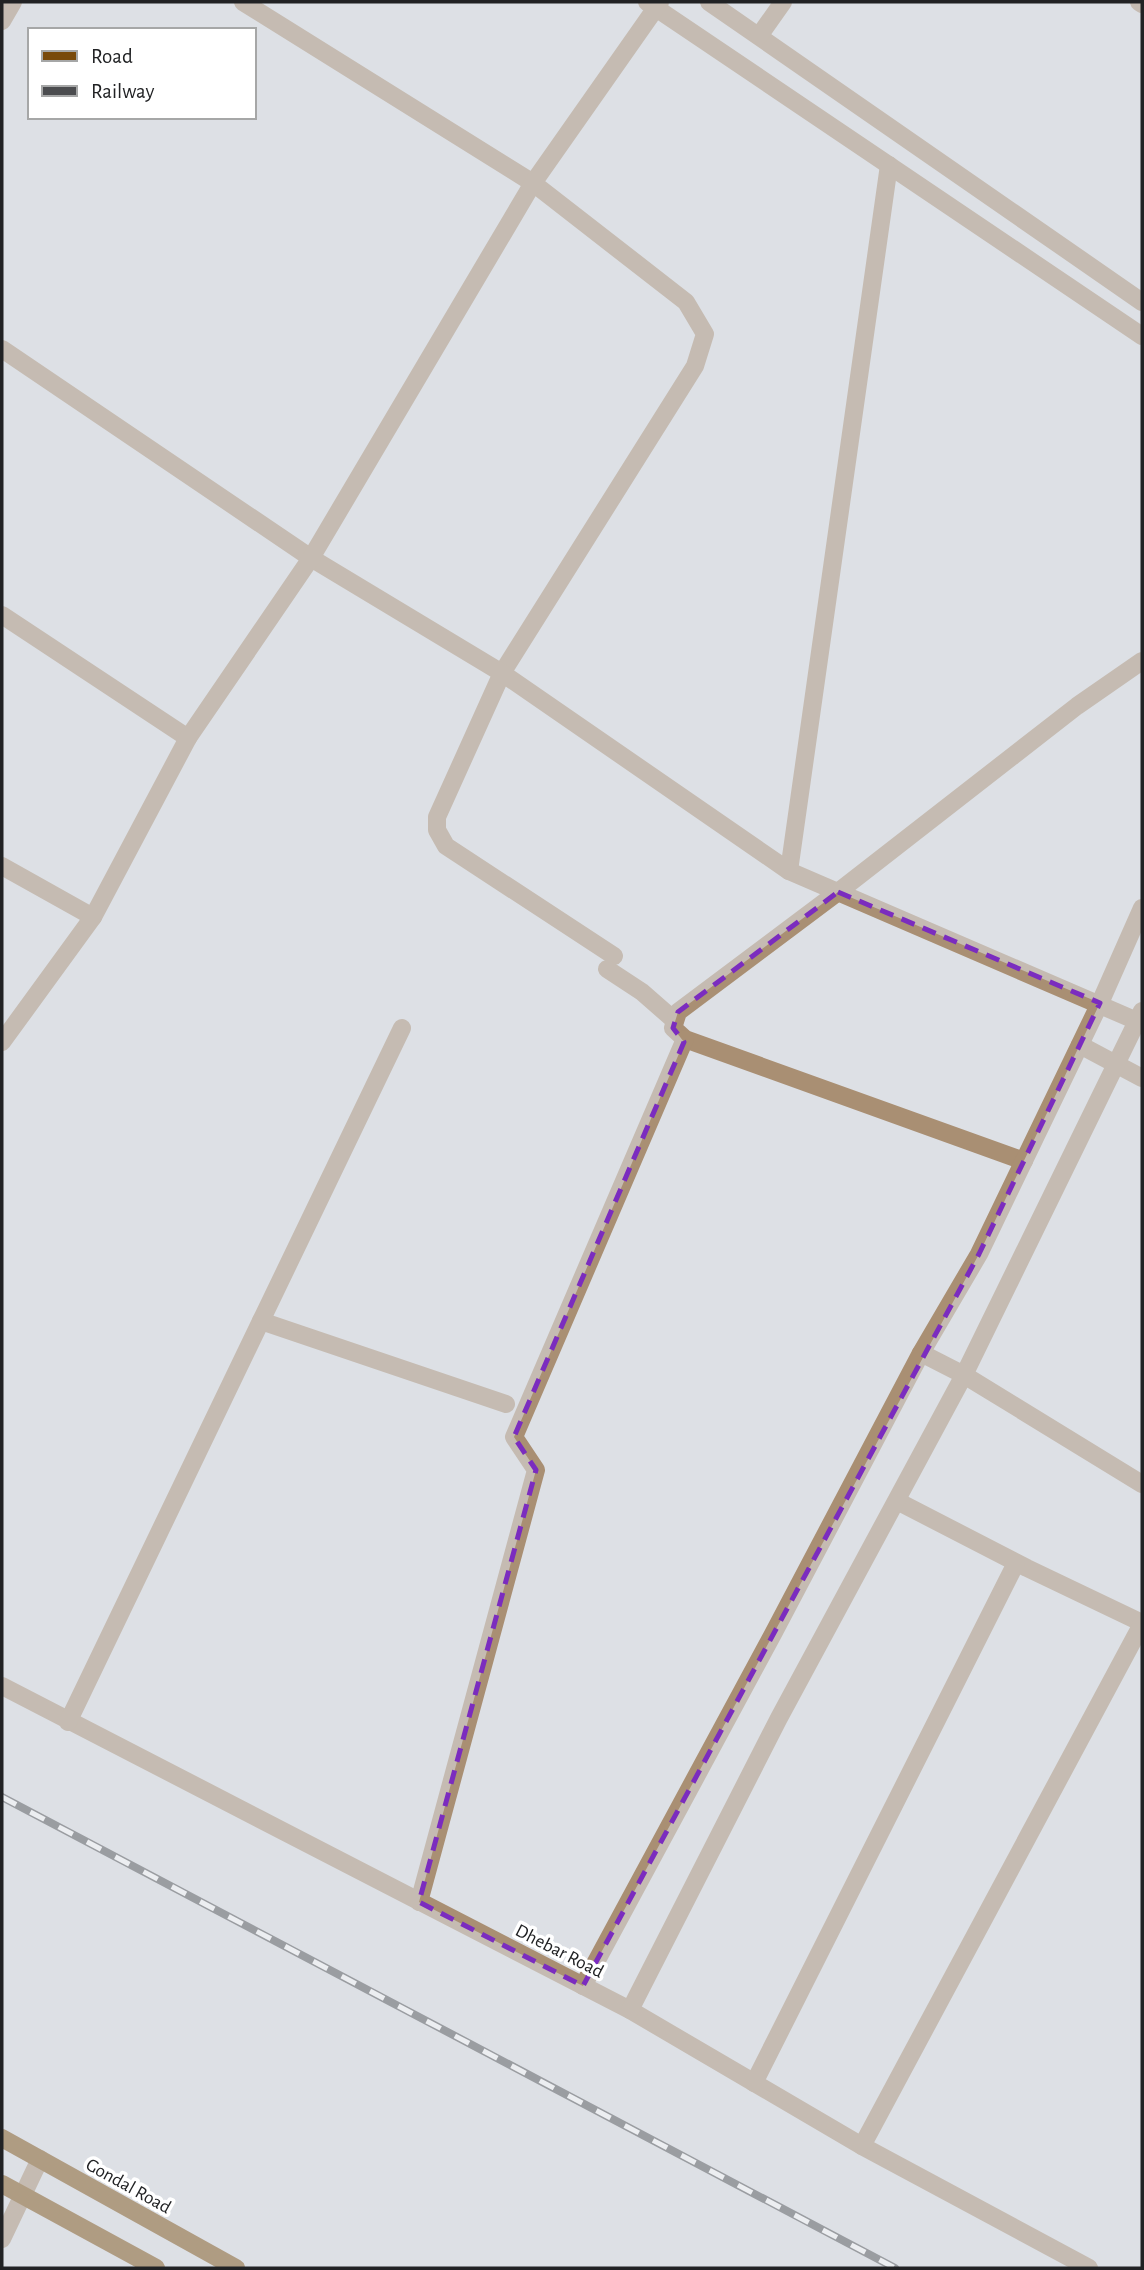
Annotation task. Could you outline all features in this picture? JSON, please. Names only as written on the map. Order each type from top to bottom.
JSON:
[{"type":"main road","name":"Gondal Road","points":[[2,2137],[236,2268]]},
{"type":"main road","points":[[2,2185],[156,2268]]},
{"type":"street","points":[[2,20],[13,2]]},
{"type":"street","points":[[243,2],[533,183],[686,302],[705,334],[695,366],[502,673],[440,806],[437,830],[446,846],[610,963],[674,1020]]},
{"type":"street","points":[[709,2],[1142,302]]},
{"type":"street","points":[[759,36],[783,2]]},
{"type":"street","points":[[2,1042],[93,918],[188,738],[311,558],[533,183],[654,4],[1142,336]]},
{"type":"street","points":[[789,872],[889,165]]},
{"type":"street","points":[[2,349],[311,558],[502,673],[789,872],[1100,1003],[1140,1016],[964,1375],[779,1718],[630,2010]]},
{"type":"street","points":[[2,615],[188,738]]},
{"type":"street","points":[[1024,1160],[685,1039],[673,1028],[674,1020],[678,1013],[1077,706],[1142,661]]},
{"type":"street","points":[[2,866],[93,918]]},
{"type":"street","points":[[583,1986],[921,1353],[979,1254],[1100,1003],[1142,908]]},
{"type":"street","points":[[68,1722],[402,1028]]},
{"type":"street","points":[[419,1902],[536,1470],[514,1437],[685,1039]]},
{"type":"street","points":[[1080,1045],[1142,1078]]},
{"type":"street","points":[[261,1321],[506,1404]]},
{"type":"street","points":[[921,1353],[964,1375],[1142,1484]]},
{"type":"street","points":[[862,2146],[1142,1624],[897,1501]]},
{"type":"street","points":[[754,2083],[1016,1563]]},
{"type":"street","name":"Dhebar Road","points":[[2,1686],[630,2010],[862,2146],[1089,2268]]},
{"type":"street","points":[[2,2239],[40,2159]]},
{"type":"highlighted area","points":[[838,892],[1100,1003],[979,1254],[583,1986],[419,1902],[536,1470],[514,1437],[684,1042],[673,1028],[678,1012]]},
{"type":"railway","points":[[2,1797],[895,2268]]}]
